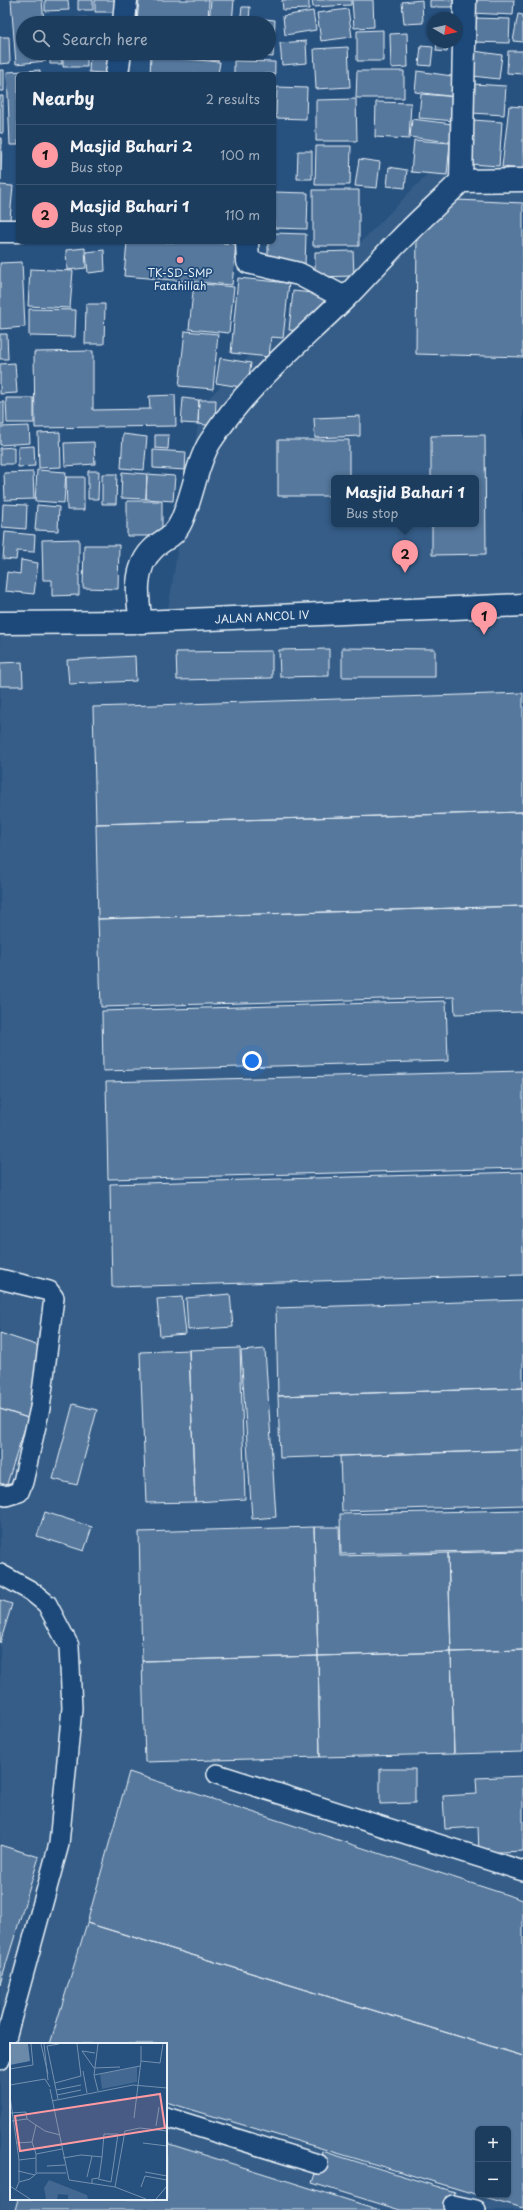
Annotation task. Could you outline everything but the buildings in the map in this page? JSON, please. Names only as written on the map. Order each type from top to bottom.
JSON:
[{"type":"street","points":[[125,16],[126,0]]},
{"type":"street","points":[[461,181],[465,0]]},
{"type":"street","points":[[117,72],[119,60]]},
{"type":"street","points":[[141,622],[137,595],[139,576],[143,561],[154,548],[173,536],[181,522],[208,444],[233,409],[278,362],[345,298],[400,239],[461,181],[523,180]]},
{"type":"street","points":[[0,231],[16,231]]},
{"type":"street","points":[[247,244],[248,262],[299,274],[345,298]]},
{"type":"street","name":"JALAN ANCOL IV","points":[[0,623],[141,622],[523,605]]},
{"type":"lane","points":[[0,1279],[49,1291],[54,1298],[40,1408],[23,1482],[19,1492],[6,1496],[0,1494]]},
{"type":"lane","points":[[0,1574],[31,1591],[47,1604],[69,1646],[72,1708],[59,1844],[0,2060]]},
{"type":"lane","points":[[217,1774],[523,1871]]},
{"type":"lane","points":[[167,2117],[318,2164]]},
{"type":"lane","points":[[453,2205],[476,2210]]},
{"type":"shaded area","points":[[443,158],[523,164],[523,2210],[0,2210],[0,631],[165,627],[201,406]]},
{"type":"place","name":"TK-SD-SMP Fatahillah","points":[[180,260]]},
{"type":"place","name":"Masjid Bahari 1","points":[[405,573]]},
{"type":"place","name":"Masjid Bahari 2","points":[[484,635]]}]
